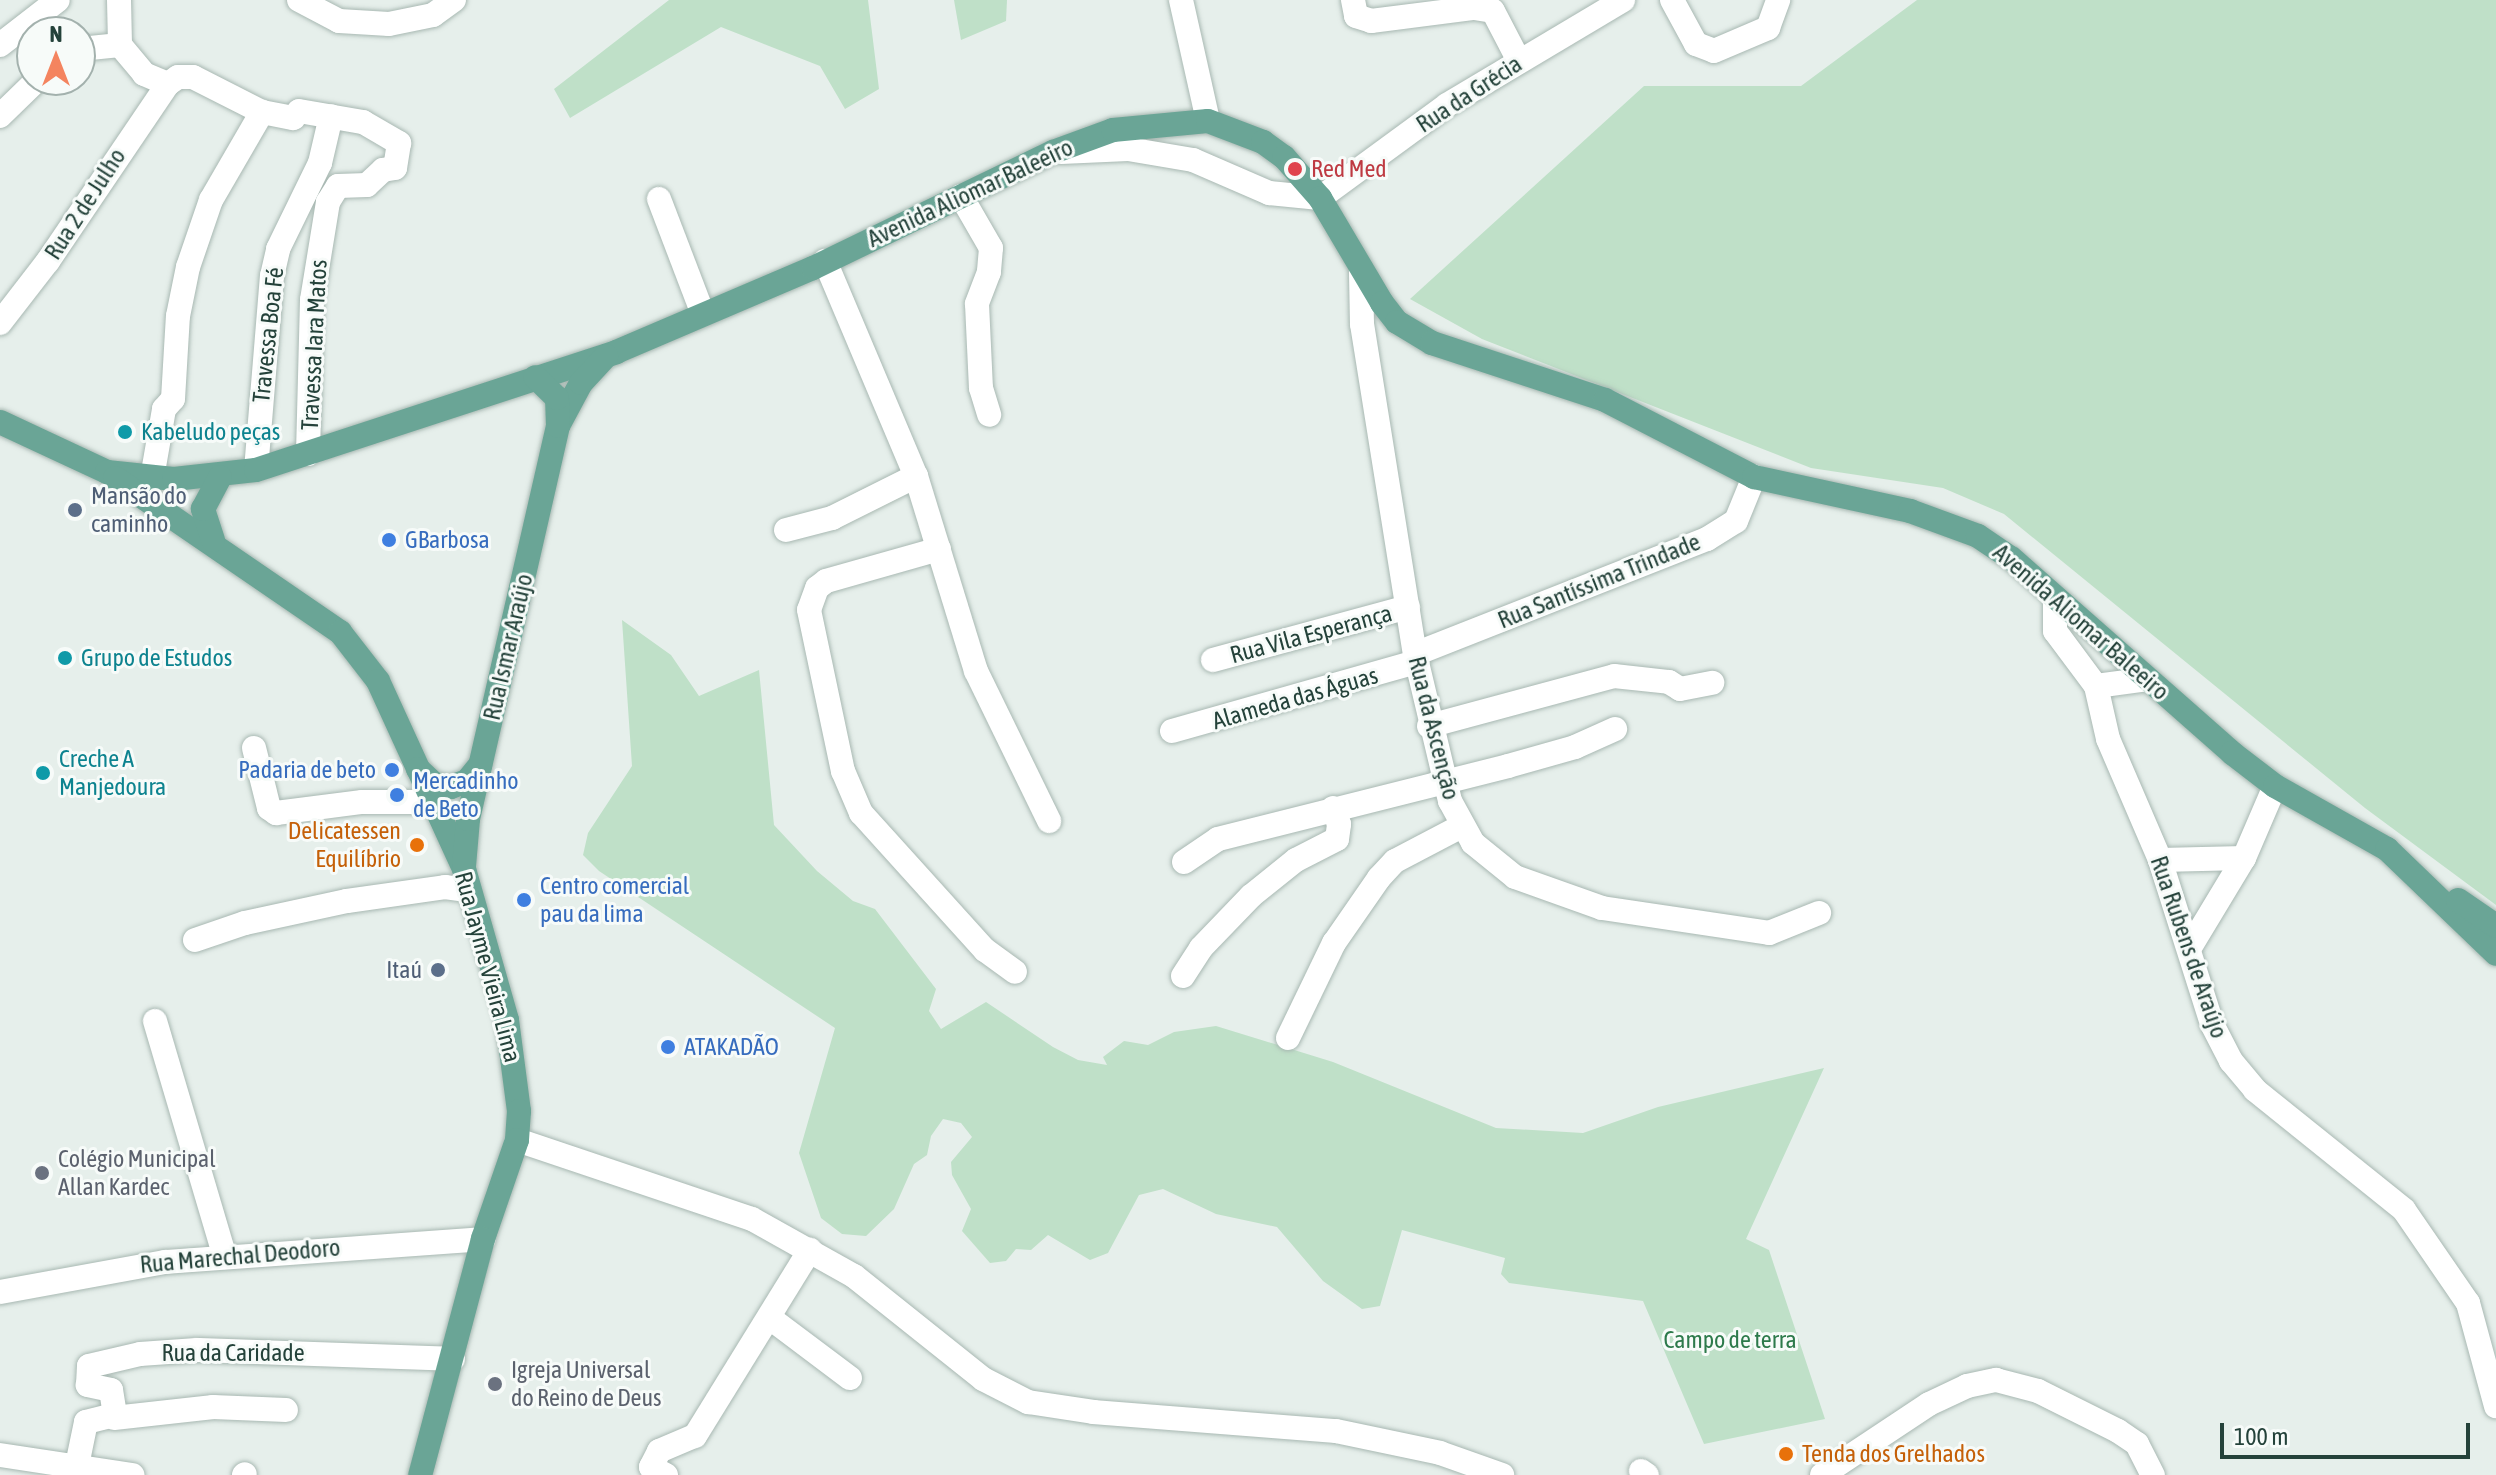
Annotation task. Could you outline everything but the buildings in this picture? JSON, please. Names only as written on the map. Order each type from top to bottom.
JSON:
[{"type":"main road","name":"Avenida Aliomar Baleeiro","points":[[0,422],[107,472],[152,478],[220,477],[256,470],[608,355],[825,261],[1053,152],[1113,130],[1206,110],[1232,130],[1284,157],[1320,198],[1361,273],[1397,322],[1432,343],[1605,400],[1754,477],[1947,521],[2011,558],[2275,786],[2377,842],[2496,926]]},
{"type":"main road","name":"Rua Ismar Araújo","points":[[558,426],[581,383],[608,355]]},
{"type":"main road","name":"Rua Ismar Araújo","points":[[465,879],[465,833],[558,426],[557,398],[535,377]]},
{"type":"main road","name":"Rua Jayme Vieira Lima","points":[[107,472],[213,540],[340,632],[378,681],[465,879],[507,1020],[516,1078],[517,1140],[483,1239],[420,1475]]},
{"type":"main road","points":[[213,540],[203,509],[220,477]]},
{"type":"main road","points":[[412,760],[424,776],[442,787],[459,786],[480,765]]},
{"type":"main road","name":"Avenida Aliomar Baleeiro","points":[[2410,867],[2496,954]]},
{"type":"street","points":[[0,45],[58,0]]},
{"type":"street","points":[[119,0],[120,45],[144,74],[168,84],[178,77],[193,77],[262,112],[293,118],[299,111],[331,116]]},
{"type":"street","points":[[299,0],[339,21],[389,24],[433,15],[454,0]]},
{"type":"street","points":[[1181,0],[1206,110]]},
{"type":"street","points":[[1353,0],[1356,16],[1371,21],[1474,8],[1493,11],[1519,61]]},
{"type":"street","name":"Rua da Grécia","points":[[1320,198],[1447,105],[1623,0]]},
{"type":"street","points":[[1672,0],[1696,44],[1714,51],[1768,28],[1778,0]]},
{"type":"street","points":[[96,47],[120,45]]},
{"type":"street","name":"Rua 2 de Julho","points":[[0,323],[48,261],[168,84]]},
{"type":"street","points":[[0,116],[21,96]]},
{"type":"street","points":[[152,478],[164,409],[173,399],[178,316],[188,267],[211,200],[262,112]]},
{"type":"street","name":"Travessa Iara Matos","points":[[308,454],[312,300],[328,202],[338,186],[367,185],[383,170],[395,168],[399,143],[363,122],[331,116]]},
{"type":"street","name":"Travessa Boa Fé","points":[[256,470],[272,276],[283,238],[324,154],[331,116]]},
{"type":"street","points":[[1218,167],[1232,130]]},
{"type":"street","points":[[1053,152],[1128,149],[1218,167],[1269,193],[1320,198]]},
{"type":"street","points":[[961,196],[991,248],[977,304],[981,388],[989,415]]},
{"type":"street","points":[[659,199],[703,314]]},
{"type":"street","points":[[825,261],[916,476],[976,671],[1049,821]]},
{"type":"street","name":"Rua da Ascenção","points":[[1361,273],[1362,324],[1429,726],[1442,781],[1462,826],[1479,850],[1515,877],[1602,908],[1769,933],[1819,913]]},
{"type":"street","points":[[786,530],[832,518],[916,476]]},
{"type":"street","name":"Rua Santíssima Trindade","points":[[1416,658],[1707,539],[1736,521],[1754,477]]},
{"type":"street","points":[[939,549],[826,581],[817,588],[809,610],[843,771],[861,813],[985,950],[1015,972]]},
{"type":"street","name":"Rua Rubens de Araújo","points":[[2055,599],[2055,631],[2096,686],[2108,739],[2160,860],[2212,1024],[2231,1061],[2255,1090],[2398,1203],[2468,1303],[2496,1406]]},
{"type":"street","name":"Rua Vila Esperança","points":[[1213,660],[1408,607]]},
{"type":"street","name":"Alameda das Águas","points":[[1172,731],[1416,658]]},
{"type":"street","points":[[1429,726],[1614,676],[1669,682],[1680,689],[1712,683]]},
{"type":"street","points":[[2096,686],[2148,679]]},
{"type":"street","points":[[1184,862],[1218,839],[1333,808],[1374,802],[1575,747],[1615,729]]},
{"type":"street","points":[[254,748],[269,808],[276,813],[362,802],[430,802]]},
{"type":"street","points":[[2189,949],[2244,858],[2275,786]]},
{"type":"street","points":[[1183,976],[1201,948],[1251,896],[1296,860],[1337,839],[1339,824],[1333,808]]},
{"type":"street","points":[[1288,1038],[1334,943],[1379,878],[1395,861],[1462,826]]},
{"type":"street","points":[[2160,860],[2244,858]]},
{"type":"street","points":[[195,940],[245,923],[347,901],[445,887],[465,879]]},
{"type":"street","points":[[155,1021],[225,1257]]},
{"type":"street","points":[[517,1140],[701,1199],[810,1250],[854,1276],[983,1379],[1028,1402],[1093,1412],[1336,1431],[1440,1453],[1502,1475]]},
{"type":"street","name":"Rua Marechal Deodoro","points":[[0,1292],[120,1267],[483,1239]]},
{"type":"street","points":[[659,1471],[664,1446],[684,1444],[695,1436],[810,1250]]},
{"type":"street","points":[[770,1318],[850,1378]]},
{"type":"street","name":"Rua da Caridade","points":[[114,1418],[111,1390],[88,1385],[86,1369],[140,1354],[197,1350],[453,1359]]},
{"type":"street","points":[[1822,1475],[1929,1404],[1967,1386],[1996,1380],[2038,1391],[2118,1431],[2149,1459],[2153,1475]]},
{"type":"street","points":[[75,1472],[86,1422],[213,1407],[286,1410]]},
{"type":"street","points":[[0,1455],[75,1472],[132,1475]]},
{"type":"green space","points":[[669,0],[868,0],[879,89],[845,109],[820,66],[721,27],[570,118],[554,89]]},
{"type":"green space","points":[[954,0],[1007,0],[1006,21],[961,40]]},
{"type":"green space","points":[[1917,0],[2496,0],[2496,905],[2365,808],[2004,514],[1943,488],[1811,468],[1482,339],[1410,299],[1644,86],[1801,86]]},
{"type":"green space","name":"Campo de terra","points":[[622,620],[671,655],[699,696],[759,670],[774,825],[817,871],[853,901],[875,909],[936,989],[929,1011],[941,1029],[986,1002],[1053,1047],[1078,1060],[1107,1065],[1103,1057],[1124,1041],[1148,1045],[1174,1032],[1216,1026],[1333,1062],[1496,1128],[1583,1133],[1658,1107],[1824,1068],[1746,1239],[1769,1250],[1825,1419],[1704,1444],[1643,1301],[1509,1283],[1501,1274],[1505,1258],[1402,1230],[1380,1306],[1362,1309],[1323,1281],[1277,1227],[1216,1214],[1163,1189],[1139,1195],[1108,1253],[1090,1260],[1048,1235],[1031,1250],[1016,1249],[1006,1261],[990,1263],[962,1231],[971,1209],[952,1175],[951,1162],[972,1137],[961,1123],[943,1119],[931,1136],[927,1155],[914,1164],[894,1209],[866,1236],[842,1234],[821,1218],[799,1153],[835,1028],[599,871],[583,855],[588,833],[632,766]]},
{"type":"place","name":"Red Med","points":[[1295,169]]},
{"type":"place","name":"Kabeludo peças","points":[[125,432]]},
{"type":"place","name":"Mansão do caminho","points":[[75,510]]},
{"type":"place","name":"GBarbosa","points":[[389,540]]},
{"type":"place","name":"Grupo de Estudos","points":[[65,658]]},
{"type":"place","name":"Padaria de beto","points":[[392,770]]},
{"type":"place","name":"Creche A Manjedoura","points":[[43,773]]},
{"type":"place","name":"Mercadinho de Beto","points":[[397,795]]},
{"type":"place","name":"Delicatessen Equilíbrio","points":[[417,845]]},
{"type":"place","name":"Centro comercial pau da lima","points":[[524,900]]},
{"type":"place","name":"Itaú","points":[[438,970]]},
{"type":"place","name":"ATAKADÃO","points":[[668,1047]]},
{"type":"place","name":"Colégio Municipal Allan Kardec","points":[[42,1173]]},
{"type":"place","name":"Igreja Universal do Reino de Deus","points":[[495,1384]]},
{"type":"place","name":"Tenda dos Grelhados","points":[[1786,1454]]}]
